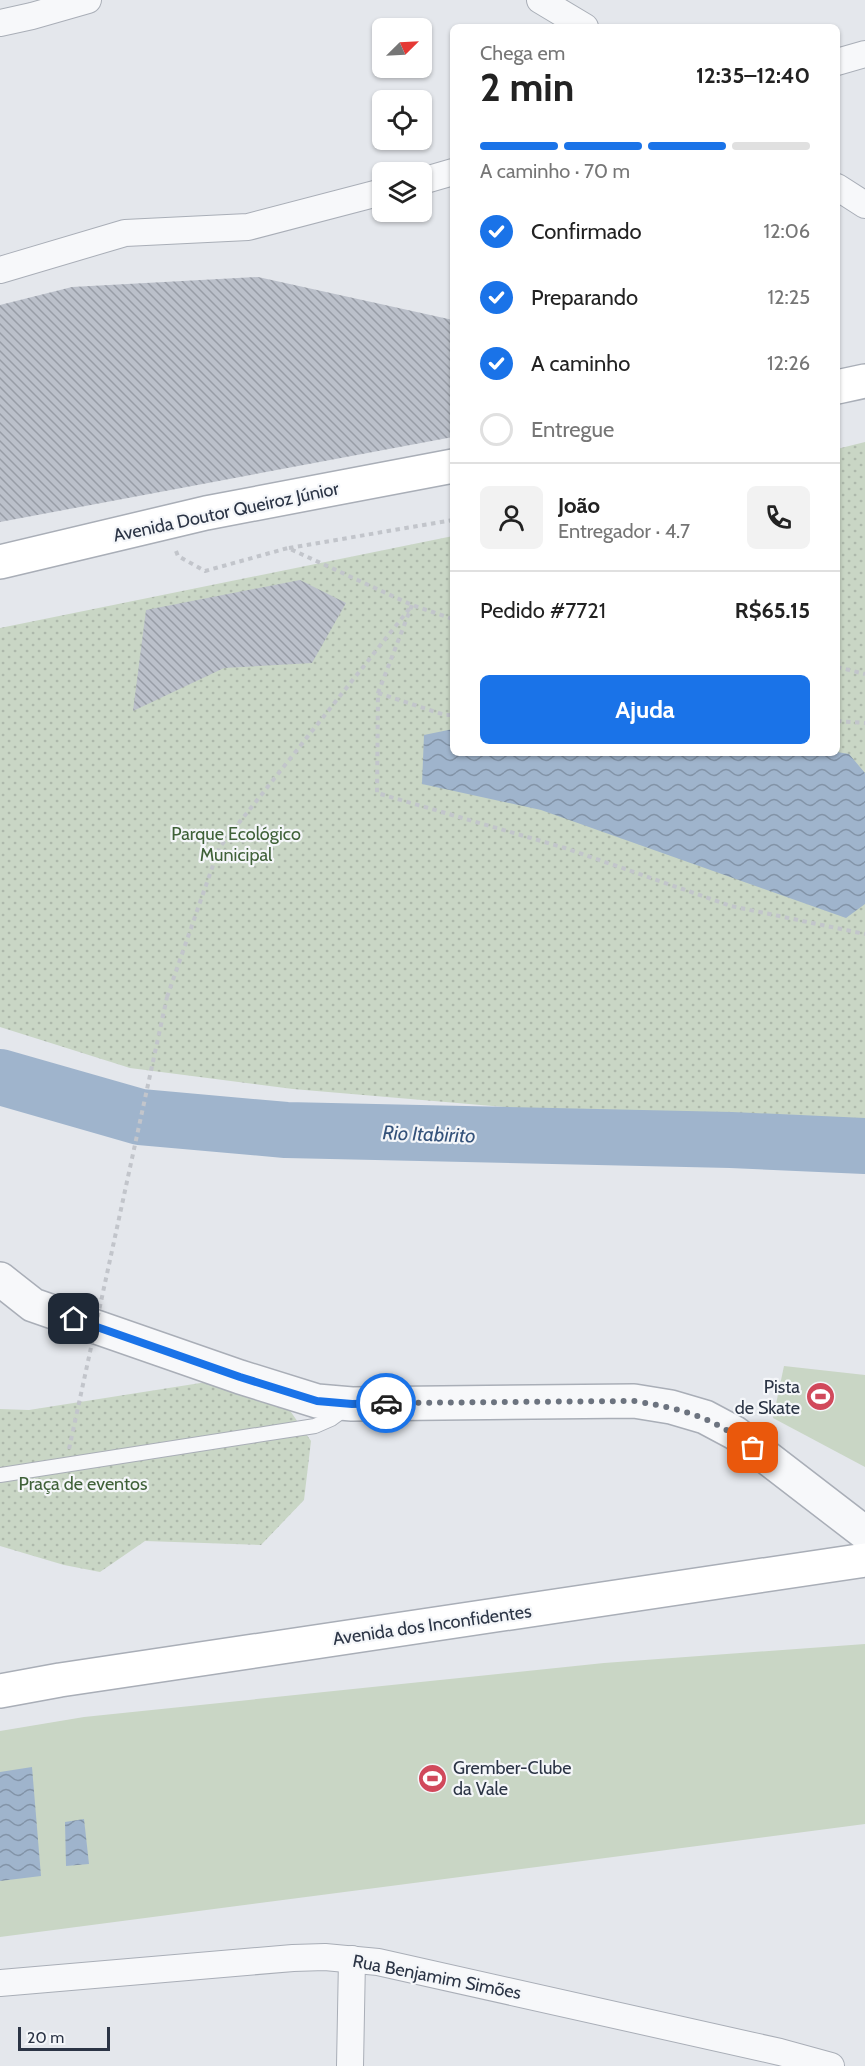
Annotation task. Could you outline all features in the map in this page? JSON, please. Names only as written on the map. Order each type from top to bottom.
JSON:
[{"type":"main road","points":[[840,386],[865,381]]},
{"type":"main road","name":"Avenida Doutor Queiroz Júnior","points":[[0,562],[207,513],[450,467]]},
{"type":"main road","name":"Avenida dos Inconfidentes","points":[[0,1691],[60,1680],[865,1560]]},
{"type":"street","points":[[0,23],[88,0]]},
{"type":"street","points":[[540,0],[580,24]]},
{"type":"street","points":[[840,61],[865,54]]},
{"type":"street","points":[[432,178],[450,173]]},
{"type":"street","points":[[840,189],[865,205]]},
{"type":"street","points":[[0,270],[125,233],[248,227],[372,195]]},
{"type":"street","points":[[0,1279],[33,1305],[240,1377],[317,1401],[352,1404],[634,1401],[671,1407],[705,1418],[735,1433],[865,1533]]},
{"type":"street","name":"Rua Benjamim Simões","points":[[0,1983],[293,1958],[352,1959],[378,1962],[688,2031],[831,2066]]},
{"type":"street","points":[[350,2066],[352,1959]]},
{"type":"lane","points":[[0,1475],[315,1426],[331,1419],[352,1404]]},
{"type":"path","points":[[205,571],[288,548],[450,521]]},
{"type":"path","points":[[288,548],[412,605],[450,618]]},
{"type":"path","points":[[412,605],[378,693],[377,793],[565,848],[731,906],[865,934]]},
{"type":"path","points":[[69,1449],[167,997],[219,848],[412,605]]},
{"type":"path","points":[[840,668],[865,674]]},
{"type":"path","points":[[378,693],[450,715]]},
{"type":"path","points":[[840,721],[865,723]]},
{"type":"green space","name":"Parque Ecológico Municipal","points":[[865,442],[865,1130],[621,1117],[293,1089],[130,1068],[0,1027],[0,628],[450,537],[450,756],[840,756],[840,448]]},
{"type":"green space","name":"Pista de Skate","points":[[784,1366],[865,1375],[865,1467],[773,1418]]},
{"type":"green space","name":"Praça de eventos","points":[[264,1373],[311,1441],[304,1500],[261,1545],[145,1541],[100,1572],[64,1565],[0,1546],[0,1409],[29,1410]]},
{"type":"green space","name":"Grember-Clube da Vale","points":[[865,1644],[865,1824],[0,1937],[0,1731],[84,1717],[604,1663]]},
{"type":"water","points":[[450,730],[450,756],[840,756],[840,752],[849,754],[865,773],[865,904],[846,918],[541,810],[422,784],[424,735]]},
{"type":"water","points":[[32,1767],[41,1876],[0,1881],[0,1772]]},
{"type":"water","points":[[84,1819],[89,1864],[66,1866],[65,1822]]},
{"type":"building","points":[[258,277],[450,319],[450,438],[0,522],[0,305],[72,287]]},
{"type":"building","points":[[300,580],[346,603],[312,663],[224,668],[133,711],[146,610]]},
{"type":"waterway","name":"Rio Itabirito","points":[[0,1077],[140,1117],[286,1130],[731,1140],[865,1146]]},
{"type":"way so far","points":[[386,1403],[634,1401],[671,1407],[705,1418],[735,1433],[753,1448]]},
{"type":"place","name":"Pista de Skate","points":[[821,1397]]},
{"type":"place","name":"Grember-Clube da Vale","points":[[432,1778]]},
{"type":"route","points":[[74,1319],[240,1377],[317,1401],[352,1404],[386,1403]]}]
